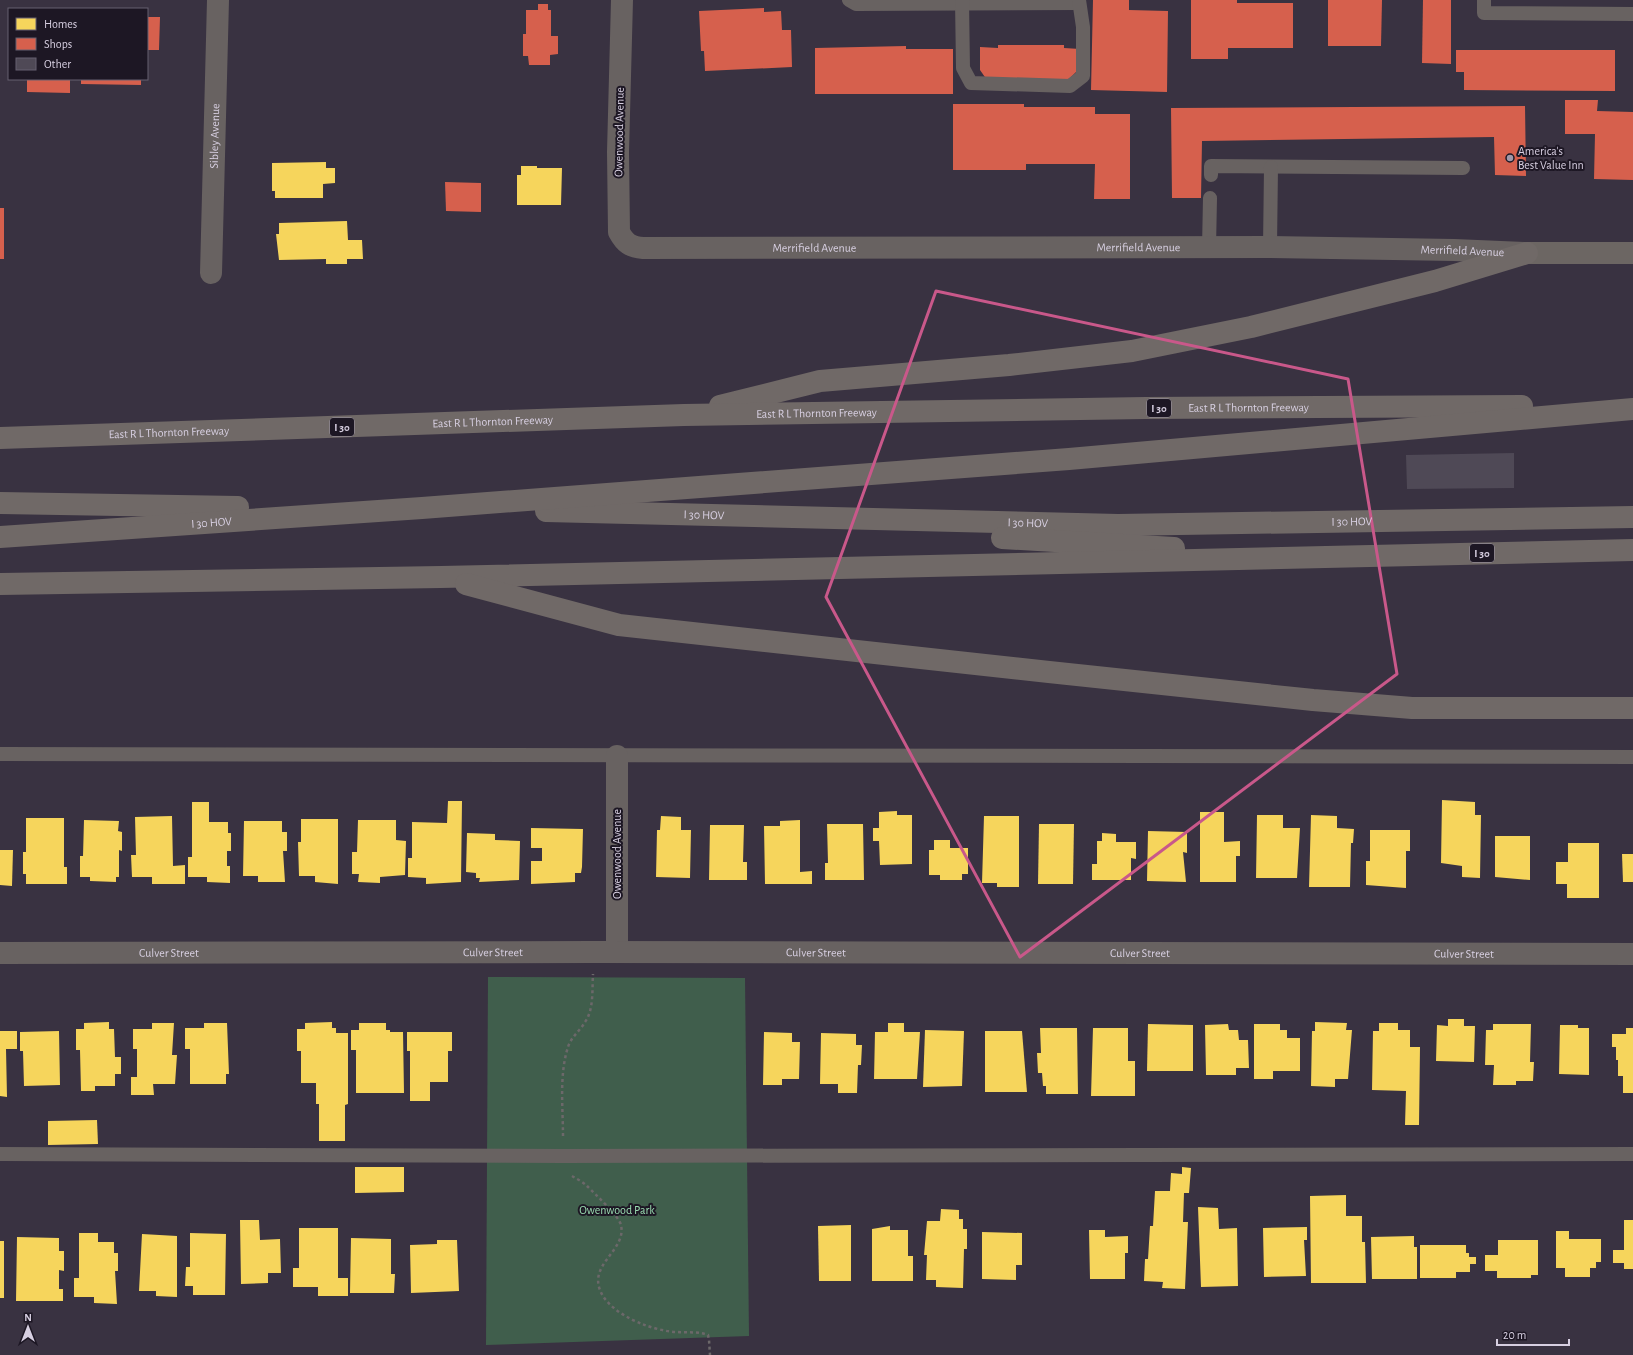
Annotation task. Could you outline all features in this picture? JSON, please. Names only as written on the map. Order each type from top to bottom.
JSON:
[{"type":"highway","points":[[684,415],[820,381],[1009,365],[1132,350],[1258,325],[1435,281],[1526,253]]},
{"type":"highway","name":"East R L Thornton Freeway","points":[[0,438],[684,415],[1154,408],[1633,405]]},
{"type":"highway","points":[[422,508],[1069,459],[1633,409]]},
{"type":"highway","name":"I 30 HOV","points":[[0,503],[218,507],[422,508],[1118,525],[1633,517]]},
{"type":"highway","points":[[422,508],[790,525],[1330,557]]},
{"type":"highway","name":"I 30 HOV","points":[[0,537],[422,508]]},
{"type":"highway","name":"I 30","points":[[0,584],[441,577],[1633,550]]},
{"type":"highway","points":[[441,577],[618,626],[1313,700],[1412,708],[1633,708]]},
{"type":"main road","name":"Merrifield Avenue","points":[[1526,253],[1633,253]]},
{"type":"street","name":"Sibley Avenue","points":[[211,273],[218,0]]},
{"type":"street","name":"Owenwood Avenue","points":[[622,0],[618,152],[619,232],[625,242],[634,247],[643,248]]},
{"type":"street","name":"Merrifield Avenue","points":[[643,248],[1270,247],[1454,250],[1526,253]]},
{"type":"street","name":"Owenwood Avenue","points":[[616,952],[617,756]]},
{"type":"street","name":"Culver Street","points":[[0,953],[616,952],[1633,954]]},
{"type":"lane","points":[[849,0],[856,4],[962,2],[1079,2],[1083,27],[1083,76],[1070,86],[971,83],[963,68],[962,2]]},
{"type":"lane","points":[[1484,0],[1484,13],[1633,14]]},
{"type":"lane","points":[[1212,175],[1212,166],[1463,168]]},
{"type":"lane","points":[[1270,247],[1271,167]]},
{"type":"lane","points":[[1209,248],[1210,198]]},
{"type":"lane","points":[[0,754],[1633,757]]},
{"type":"lane","points":[[0,1154],[563,1156],[1633,1154]]},
{"type":"path","points":[[593,952],[593,976],[589,1015],[572,1038],[568,1047],[565,1065],[563,1094],[563,1166],[566,1171],[586,1185],[616,1216],[621,1224],[621,1233],[618,1241],[600,1269],[597,1279],[598,1288],[606,1301],[620,1312],[641,1324],[661,1330],[695,1332],[708,1335],[710,1340],[710,1355]]},
{"type":"highlighted area","points":[[936,291],[1348,379],[1397,674],[1020,957],[826,597]]},
{"type":"green space","name":"Owenwood Park","points":[[488,977],[745,978],[749,1336],[486,1345]]},
{"type":"building: Homes","points":[[326,162],[326,168],[335,168],[335,183],[323,184],[323,198],[275,198],[275,191],[272,191],[272,163]]},
{"type":"building: Homes","points":[[521,166],[537,166],[537,168],[562,168],[561,205],[517,205],[517,175],[521,175]]},
{"type":"building: Homes","points":[[347,221],[348,240],[362,240],[363,259],[347,259],[347,264],[326,264],[326,259],[279,260],[276,234],[279,234],[279,223]]},
{"type":"building: Homes","points":[[1442,800],[1475,802],[1475,815],[1481,815],[1480,878],[1462,877],[1462,866],[1441,863]]},
{"type":"building: Homes","points":[[448,801],[462,801],[461,882],[426,884],[426,878],[408,877],[408,858],[412,858],[412,822],[447,823]]},
{"type":"building: Homes","points":[[192,802],[209,802],[209,822],[228,822],[228,833],[231,833],[231,851],[227,851],[227,866],[230,866],[230,883],[207,882],[207,877],[188,877],[188,857],[192,857]]},
{"type":"building: Homes","points":[[897,811],[897,815],[912,815],[912,864],[880,865],[879,841],[873,841],[873,828],[879,828],[879,812]]},
{"type":"building: Homes","points":[[1200,812],[1224,812],[1224,842],[1240,841],[1240,856],[1236,856],[1236,882],[1200,882]]},
{"type":"building: Homes","points":[[1257,815],[1283,815],[1283,828],[1300,828],[1297,878],[1256,878]]},
{"type":"building: Homes","points":[[1311,815],[1337,816],[1337,828],[1354,829],[1353,843],[1351,843],[1350,887],[1309,887]]},
{"type":"building: Homes","points":[[172,816],[173,866],[185,865],[185,884],[152,884],[152,877],[132,877],[131,855],[136,855],[135,817]]},
{"type":"building: Homes","points":[[661,816],[681,817],[681,830],[691,830],[690,878],[656,877],[657,830],[660,830]]},
{"type":"building: Homes","points":[[984,816],[1019,816],[1019,887],[997,887],[997,883],[982,883]]},
{"type":"building: Homes","points":[[26,818],[64,818],[64,867],[67,867],[67,884],[26,884],[26,874],[23,874],[23,852],[26,852]]},
{"type":"building: Homes","points":[[301,819],[338,819],[338,884],[315,882],[315,876],[299,876],[298,842],[301,842]]},
{"type":"building: Homes","points":[[84,820],[119,821],[118,831],[122,832],[122,851],[119,850],[119,877],[116,877],[116,882],[90,881],[90,877],[80,877],[80,856],[83,856]]},
{"type":"building: Homes","points":[[358,820],[396,820],[396,840],[406,841],[405,875],[380,877],[380,883],[358,882],[359,874],[352,874],[352,852],[357,852]]},
{"type":"building: Homes","points":[[800,820],[800,872],[812,871],[812,884],[765,884],[764,826],[780,826],[780,821]]},
{"type":"building: Homes","points":[[244,821],[282,821],[282,832],[287,832],[287,851],[283,851],[285,882],[258,882],[258,876],[243,876]]},
{"type":"building: Homes","points":[[827,824],[863,824],[864,880],[825,880],[825,863],[828,863]]},
{"type":"building: Homes","points":[[1039,824],[1074,824],[1073,884],[1038,884]]},
{"type":"building: Homes","points":[[710,825],[744,825],[743,862],[747,862],[747,880],[709,880]]},
{"type":"building: Homes","points":[[531,828],[583,829],[582,867],[581,873],[575,873],[575,882],[531,884],[531,861],[542,861],[542,848],[531,848]]},
{"type":"building: Homes","points":[[1370,830],[1410,830],[1410,851],[1406,851],[1406,888],[1366,885],[1366,861],[1370,861]]},
{"type":"building: Homes","points":[[1148,831],[1187,832],[1187,853],[1183,852],[1186,882],[1147,881]]},
{"type":"building: Homes","points":[[467,833],[495,834],[495,840],[520,841],[519,880],[479,882],[480,878],[476,878],[476,873],[466,872]]},
{"type":"building: Homes","points":[[1102,833],[1116,834],[1116,842],[1136,842],[1136,859],[1131,858],[1131,880],[1092,880],[1092,864],[1097,864],[1097,841],[1102,841]]},
{"type":"building: Homes","points":[[1495,836],[1530,836],[1530,880],[1495,877]]},
{"type":"building: Homes","points":[[934,840],[950,840],[950,848],[968,848],[968,874],[962,874],[962,880],[940,880],[940,875],[929,875],[929,850],[934,850]]},
{"type":"building: Homes","points":[[1568,843],[1599,843],[1599,898],[1567,898],[1567,884],[1556,884],[1556,862],[1568,862]]},
{"type":"building: Homes","points":[[0,850],[13,850],[12,886],[0,885]]},
{"type":"building: Homes","points":[[1622,854],[1633,854],[1633,882],[1623,882]]},
{"type":"building: Homes","points":[[1448,1019],[1464,1019],[1464,1026],[1475,1026],[1474,1062],[1436,1061],[1437,1025],[1448,1026]]},
{"type":"building: Homes","points":[[109,1022],[109,1029],[114,1029],[115,1057],[121,1057],[121,1074],[115,1074],[115,1086],[95,1086],[95,1091],[81,1091],[80,1050],[76,1050],[76,1029],[84,1029],[84,1023]]},
{"type":"building: Homes","points":[[332,1022],[332,1028],[336,1028],[336,1033],[348,1033],[348,1104],[345,1105],[345,1141],[319,1141],[319,1104],[316,1104],[316,1083],[301,1083],[301,1051],[297,1051],[297,1029],[305,1029],[305,1023]]},
{"type":"building: Homes","points":[[1315,1022],[1347,1023],[1346,1030],[1352,1030],[1348,1079],[1335,1079],[1335,1087],[1311,1086],[1312,1031],[1315,1031]]},
{"type":"building: Homes","points":[[152,1023],[174,1023],[172,1055],[177,1055],[175,1084],[153,1084],[154,1095],[131,1095],[131,1077],[137,1077],[137,1049],[133,1049],[133,1029],[152,1029]]},
{"type":"building: Homes","points":[[204,1023],[227,1023],[229,1074],[226,1074],[226,1084],[190,1084],[190,1049],[185,1049],[185,1028],[204,1028]]},
{"type":"building: Homes","points":[[359,1023],[386,1023],[386,1030],[390,1030],[390,1032],[403,1032],[404,1093],[356,1093],[356,1050],[351,1050],[351,1030],[359,1030]]},
{"type":"building: Homes","points":[[888,1023],[904,1023],[904,1032],[920,1032],[917,1079],[874,1079],[875,1032],[888,1032]]},
{"type":"building: Homes","points":[[1379,1023],[1398,1023],[1398,1030],[1410,1030],[1410,1047],[1420,1047],[1419,1125],[1405,1125],[1406,1091],[1372,1090],[1373,1031],[1379,1031]]},
{"type":"building: Homes","points":[[1148,1024],[1193,1025],[1193,1071],[1147,1071]]},
{"type":"building: Homes","points":[[1228,1024],[1229,1030],[1238,1030],[1239,1040],[1248,1040],[1249,1068],[1236,1068],[1236,1075],[1206,1075],[1205,1025]]},
{"type":"building: Homes","points":[[1254,1024],[1280,1024],[1280,1030],[1287,1030],[1287,1038],[1300,1038],[1300,1071],[1273,1071],[1273,1079],[1254,1079]]},
{"type":"building: Homes","points":[[1493,1024],[1531,1024],[1530,1062],[1534,1062],[1533,1081],[1516,1081],[1516,1085],[1493,1085],[1494,1065],[1485,1065],[1486,1030],[1493,1030]]},
{"type":"building: Homes","points":[[1560,1025],[1578,1025],[1578,1028],[1589,1028],[1589,1075],[1559,1074]]},
{"type":"building: Homes","points":[[1040,1028],[1077,1028],[1078,1094],[1046,1094],[1046,1086],[1043,1086],[1042,1073],[1038,1073],[1037,1053],[1041,1053]]},
{"type":"building: Homes","points":[[1093,1028],[1128,1028],[1128,1061],[1135,1061],[1135,1096],[1091,1096]]},
{"type":"building: Homes","points":[[1626,1028],[1633,1028],[1633,1093],[1623,1093],[1623,1076],[1618,1076],[1616,1047],[1612,1047],[1612,1034],[1626,1034]]},
{"type":"building: Homes","points":[[925,1030],[964,1031],[962,1086],[923,1087]]},
{"type":"building: Homes","points":[[0,1031],[17,1031],[17,1049],[6,1049],[7,1097],[0,1096]]},
{"type":"building: Homes","points":[[59,1031],[60,1085],[24,1086],[23,1051],[20,1051],[20,1032]]},
{"type":"building: Homes","points":[[985,1031],[1022,1031],[1027,1092],[985,1092]]},
{"type":"building: Homes","points":[[407,1032],[452,1032],[452,1051],[448,1051],[448,1082],[430,1082],[430,1101],[410,1101],[410,1051],[407,1051]]},
{"type":"building: Homes","points":[[764,1032],[792,1033],[792,1042],[800,1042],[799,1079],[782,1079],[782,1085],[763,1085]]},
{"type":"building: Homes","points":[[821,1033],[856,1034],[856,1045],[862,1045],[861,1065],[858,1065],[857,1093],[838,1093],[838,1084],[820,1084]]},
{"type":"building: Homes","points":[[97,1120],[98,1144],[48,1145],[48,1121]]},
{"type":"building: Homes","points":[[355,1167],[404,1167],[404,1192],[355,1193]]},
{"type":"building: Homes","points":[[1182,1167],[1191,1168],[1189,1193],[1184,1193],[1183,1222],[1188,1222],[1185,1289],[1162,1288],[1163,1282],[1144,1281],[1145,1259],[1148,1259],[1150,1226],[1153,1226],[1155,1191],[1170,1191],[1171,1173],[1182,1174]]},
{"type":"building: Homes","points":[[1346,1195],[1346,1216],[1362,1216],[1362,1242],[1365,1242],[1366,1283],[1311,1283],[1310,1196]]},
{"type":"building: Homes","points":[[1198,1207],[1218,1208],[1219,1229],[1237,1228],[1238,1286],[1201,1287]]},
{"type":"building: Homes","points":[[941,1209],[959,1210],[959,1219],[963,1219],[963,1229],[967,1229],[967,1249],[964,1249],[963,1288],[936,1287],[936,1280],[926,1280],[927,1255],[924,1255],[927,1221],[940,1221]]},
{"type":"building: Homes","points":[[240,1220],[259,1220],[260,1240],[280,1239],[281,1273],[268,1273],[268,1283],[241,1284]]},
{"type":"building: Homes","points":[[1624,1220],[1633,1220],[1633,1269],[1624,1269],[1624,1263],[1613,1263],[1613,1250],[1624,1250]]},
{"type":"building: Homes","points":[[851,1225],[851,1281],[819,1281],[818,1226]]},
{"type":"building: Homes","points":[[890,1226],[890,1230],[908,1230],[908,1256],[913,1256],[913,1281],[872,1281],[872,1229]]},
{"type":"building: Homes","points":[[1307,1227],[1307,1240],[1304,1240],[1306,1276],[1264,1277],[1263,1228]]},
{"type":"building: Homes","points":[[299,1228],[338,1228],[338,1278],[348,1278],[348,1296],[318,1296],[318,1287],[293,1287],[293,1268],[299,1268]]},
{"type":"building: Homes","points":[[1089,1230],[1105,1230],[1105,1237],[1128,1236],[1128,1253],[1125,1253],[1125,1279],[1090,1279]]},
{"type":"building: Homes","points":[[1556,1231],[1569,1231],[1569,1239],[1601,1239],[1601,1262],[1596,1262],[1596,1268],[1590,1268],[1590,1277],[1565,1277],[1565,1268],[1556,1268]]},
{"type":"building: Homes","points":[[982,1232],[1022,1233],[1022,1265],[1016,1265],[1016,1280],[982,1279]]},
{"type":"building: Homes","points":[[79,1233],[98,1233],[98,1242],[114,1242],[114,1253],[118,1253],[118,1271],[115,1271],[117,1304],[94,1303],[94,1297],[74,1297],[74,1278],[79,1278]]},
{"type":"building: Homes","points":[[190,1233],[226,1234],[225,1295],[193,1295],[193,1286],[185,1286],[186,1267],[190,1267]]},
{"type":"building: Homes","points":[[142,1234],[177,1236],[177,1297],[156,1296],[156,1291],[139,1291]]},
{"type":"building: Homes","points":[[1414,1236],[1414,1247],[1417,1247],[1417,1279],[1372,1279],[1371,1237]]},
{"type":"building: Homes","points":[[17,1237],[59,1238],[59,1251],[64,1251],[64,1271],[59,1270],[59,1289],[63,1289],[63,1301],[16,1301]]},
{"type":"building: Homes","points":[[351,1238],[391,1239],[391,1274],[395,1274],[394,1293],[350,1293]]},
{"type":"building: Homes","points":[[437,1240],[457,1240],[459,1291],[411,1293],[410,1245],[437,1244]]},
{"type":"building: Homes","points":[[1498,1240],[1538,1240],[1538,1275],[1531,1275],[1531,1278],[1497,1278],[1497,1271],[1485,1271],[1485,1255],[1498,1255]]},
{"type":"building: Homes","points":[[0,1241],[4,1241],[4,1298],[0,1298]]},
{"type":"building: Homes","points":[[1420,1245],[1466,1245],[1466,1253],[1469,1253],[1469,1257],[1476,1257],[1476,1264],[1470,1264],[1470,1272],[1456,1272],[1456,1278],[1420,1278]]},
{"type":"building: Shops","points":[[1093,0],[1129,0],[1129,10],[1168,11],[1167,92],[1091,90]]},
{"type":"building: Shops","points":[[1191,0],[1237,0],[1237,3],[1293,3],[1293,48],[1228,48],[1228,59],[1191,59]]},
{"type":"building: Shops","points":[[1328,0],[1382,0],[1381,46],[1328,46]]},
{"type":"building: Shops","points":[[1423,0],[1451,0],[1451,64],[1422,63]]},
{"type":"building: Shops","points":[[538,4],[548,4],[548,10],[551,10],[551,36],[558,36],[558,54],[550,55],[550,65],[529,65],[528,56],[523,56],[523,34],[526,34],[526,10],[538,10]]},
{"type":"building: Shops","points":[[764,8],[764,12],[781,11],[782,30],[791,30],[792,67],[705,71],[704,51],[701,51],[699,11]]},
{"type":"building: Shops","points":[[148,17],[160,17],[159,50],[148,50]]},
{"type":"building: Shops","points":[[998,45],[1064,45],[1064,48],[1080,49],[1080,68],[1068,80],[987,80],[980,70],[980,47],[998,48]]},
{"type":"building: Shops","points":[[906,46],[906,49],[953,49],[953,94],[815,94],[815,48]]},
{"type":"building: Shops","points":[[1456,50],[1615,50],[1615,91],[1464,90],[1464,72],[1456,72]]},
{"type":"building: Shops","points":[[27,80],[70,80],[70,93],[27,92]]},
{"type":"building: Shops","points":[[81,80],[141,80],[141,85],[81,84]]},
{"type":"building: Shops","points":[[1565,100],[1598,100],[1597,111],[1633,112],[1633,180],[1594,179],[1595,134],[1565,134]]},
{"type":"building: Shops","points":[[953,104],[1024,104],[1024,107],[1095,107],[1095,114],[1130,114],[1130,199],[1094,199],[1095,164],[1026,164],[1026,170],[953,170]]},
{"type":"building: Shops","name":"America's Best Value Inn","points":[[1525,106],[1526,176],[1495,175],[1494,137],[1202,141],[1201,198],[1172,198],[1171,108]]},
{"type":"building: Shops","points":[[445,182],[481,183],[481,212],[446,211]]},
{"type":"building: Shops","points":[[0,208],[4,208],[4,259],[0,259]]},
{"type":"building: Other","points":[[1514,453],[1514,488],[1407,489],[1406,455]]},
{"type":"place","name":"America's Best Value Inn","points":[[1510,158]]}]
